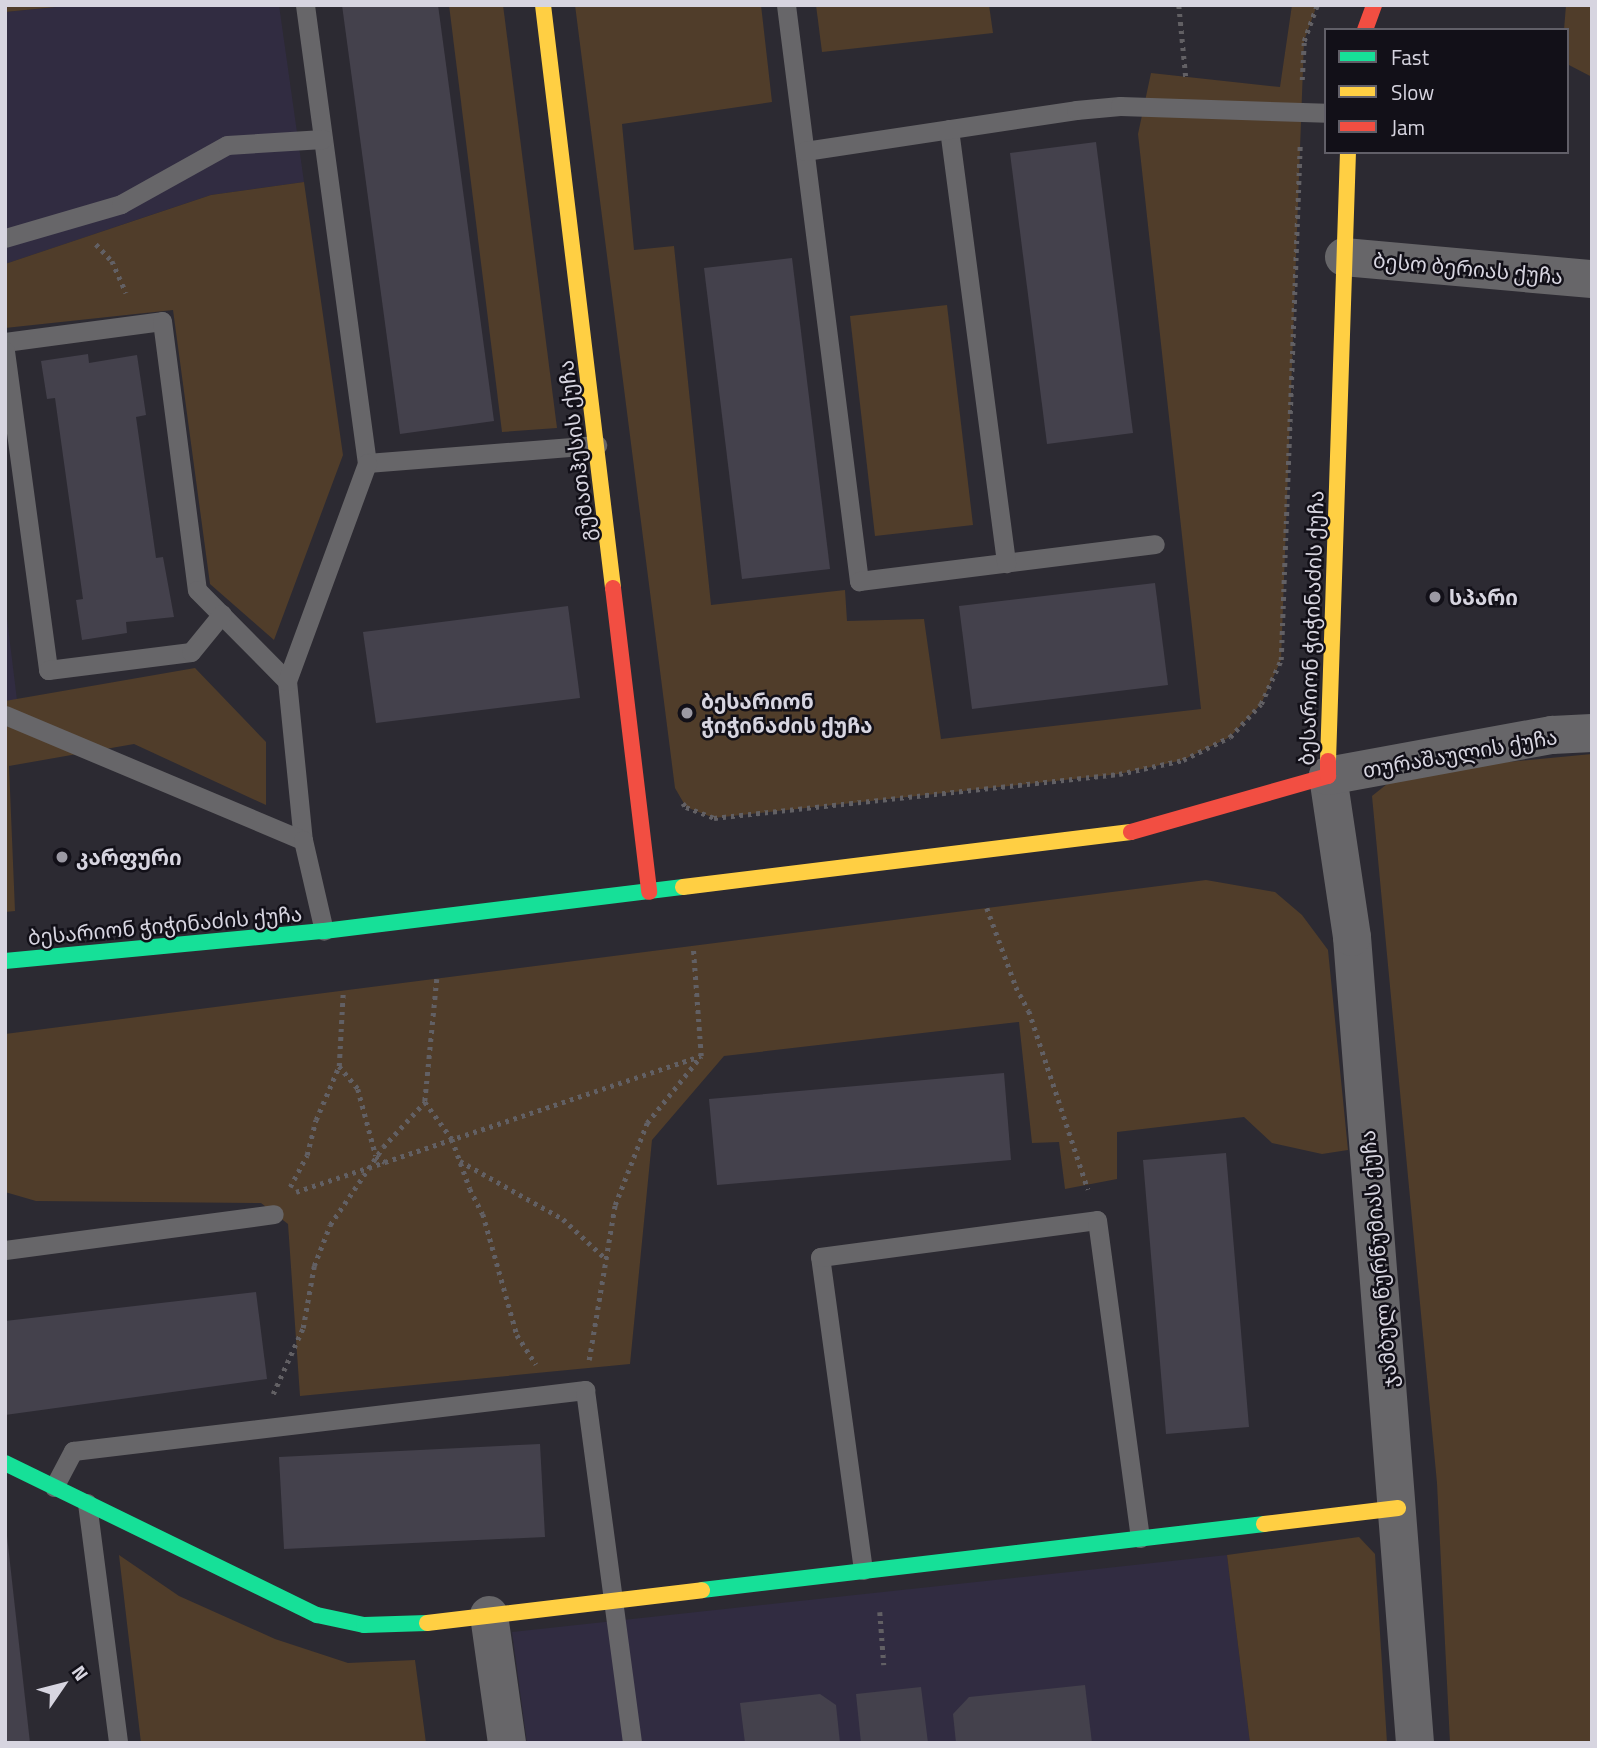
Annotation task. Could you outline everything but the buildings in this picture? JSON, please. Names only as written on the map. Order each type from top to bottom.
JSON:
[{"type":"street","name":"გუმათჰესის ქუჩა","points":[[544,5],[649,892]]},
{"type":"street","points":[[1366,28],[1374,5]]},
{"type":"street","name":"ბესარიონ ჭიჭინაძის ქუჩა","points":[[5,961],[324,931],[1125,834],[1328,776],[1348,154]]},
{"type":"street","name":"ბესო ბერიას ქუჩა","points":[[1344,257],[1592,279]]},
{"type":"street","name":"თურაშაულის ქუჩა","points":[[1328,776],[1552,735],[1592,733]]},
{"type":"street","name":"ჯამბულ წურწუმიას ქუჩა","points":[[1328,776],[1352,937],[1415,1743]]},
{"type":"street","points":[[5,1464],[317,1615],[364,1625],[424,1623],[1398,1508]]},
{"type":"street","points":[[489,1615],[507,1743]]},
{"type":"lane","points":[[305,5],[367,463],[287,681],[303,840],[324,931]]},
{"type":"lane","points":[[786,5],[859,581],[1155,544]]},
{"type":"lane","points":[[804,151],[1076,110],[1121,106],[1324,113]]},
{"type":"lane","points":[[949,129],[1006,562]]},
{"type":"lane","points":[[5,238],[121,204],[228,145],[323,139]]},
{"type":"lane","points":[[5,342],[162,321],[197,590],[287,681]]},
{"type":"lane","points":[[5,351],[47,670],[191,652],[222,614]]},
{"type":"lane","points":[[367,463],[597,445]]},
{"type":"lane","points":[[5,715],[303,840]]},
{"type":"lane","points":[[5,1250],[274,1214]]},
{"type":"lane","points":[[870,1570],[820,1256],[1097,1220],[1140,1538]]},
{"type":"lane","points":[[54,1487],[73,1451],[585,1390],[632,1743]]},
{"type":"lane","points":[[87,1503],[117,1743]]},
{"type":"path","points":[[1179,5],[1190,109]]},
{"type":"path","points":[[680,797],[686,807],[714,818],[1119,774],[1183,761],[1230,737],[1261,704],[1281,660],[1304,41],[1317,5]]},
{"type":"path","points":[[72,218],[112,261],[132,307],[132,325]]},
{"type":"path","points":[[987,908],[1016,987],[1029,1011],[1097,1220]]},
{"type":"path","points":[[585,1390],[615,1205],[647,1124],[701,1056],[693,946]]},
{"type":"path","points":[[256,1429],[303,1328],[311,1277],[330,1225],[376,1156],[425,1102],[437,979]]},
{"type":"path","points":[[343,991],[339,1066],[316,1120],[307,1155],[286,1195],[701,1056]]},
{"type":"path","points":[[339,1066],[358,1089],[376,1156],[385,1162]]},
{"type":"path","points":[[425,1102],[452,1139],[483,1214],[517,1335],[556,1393]]},
{"type":"path","points":[[460,1161],[563,1219],[606,1259]]},
{"type":"path","points":[[870,1570],[884,1665]]},
{"type":"shaded area","points":[[5,5],[76,5],[5,12]]},
{"type":"shaded area","points":[[76,5],[279,5],[304,182],[211,195],[5,264],[5,12]]},
{"type":"shaded area","points":[[449,5],[503,5],[557,428],[502,432]]},
{"type":"shaded area","points":[[575,5],[761,5],[772,102],[622,124],[634,250],[674,246],[711,605],[845,590],[847,621],[924,619],[941,739],[1201,709],[1138,134],[1151,73],[1280,87],[1292,5],[1317,5],[1304,41],[1281,660],[1261,704],[1230,737],[1183,760],[1119,774],[714,818],[686,807],[675,788]]},
{"type":"shaded area","points":[[816,5],[989,5],[993,33],[822,52]]},
{"type":"shaded area","points":[[1566,5],[1592,5],[1592,77],[1569,65],[1569,28],[1564,28]]},
{"type":"shaded area","points":[[304,182],[343,455],[274,640],[210,584],[173,310],[5,328],[5,264],[211,195]]},
{"type":"shaded area","points":[[947,305],[973,525],[875,536],[850,316]]},
{"type":"shaded area","points":[[5,602],[17,700],[5,701]]},
{"type":"shaded area","points":[[195,668],[266,742],[266,805],[134,744],[9,766],[15,911],[5,912],[5,701]]},
{"type":"shaded area","points":[[1592,754],[1592,1743],[1450,1743],[1437,1483],[1372,796],[1402,772]]},
{"type":"shaded area","points":[[1206,880],[1275,892],[1302,915],[1328,950],[1348,1150],[1322,1154],[1272,1143],[1244,1117],[1117,1132],[1117,1179],[1065,1189],[1059,1142],[1032,1143],[1019,1022],[724,1056],[652,1140],[630,1364],[300,1396],[288,1224],[261,1203],[36,1201],[5,1192],[5,1034]]},
{"type":"shaded area","points":[[1359,1537],[1375,1554],[1387,1743],[1250,1743],[1227,1555]]},
{"type":"shaded area","points":[[119,1555],[179,1596],[275,1639],[348,1663],[415,1660],[426,1743],[141,1743]]},
{"type":"shaded area","points":[[1227,1555],[1250,1743],[527,1743],[512,1632]]},
{"type":"traffic: fast","points":[[5,961],[324,931],[683,887]]},
{"type":"traffic: fast","points":[[5,1463],[317,1615],[364,1625],[427,1623]]},
{"type":"traffic: fast","points":[[702,1590],[1264,1524]]},
{"type":"traffic: slow","points":[[543,5],[613,588]]},
{"type":"traffic: slow","points":[[1328,761],[1348,154]]},
{"type":"traffic: slow","points":[[683,887],[1131,832]]},
{"type":"traffic: slow","points":[[1264,1524],[1398,1508]]},
{"type":"traffic: slow","points":[[427,1623],[702,1590]]},
{"type":"traffic: jam","points":[[1366,28],[1374,5]]},
{"type":"traffic: jam","points":[[613,588],[649,892]]},
{"type":"traffic: jam","points":[[1131,832],[1328,776],[1328,761]]},
{"type":"place","name":"სპარი","points":[[1435,597]]},
{"type":"place","name":"ბესარიონ ჭიჭინაძის ქუჩა","points":[[687,713]]},
{"type":"place","name":"კარფური","points":[[62,857]]}]
